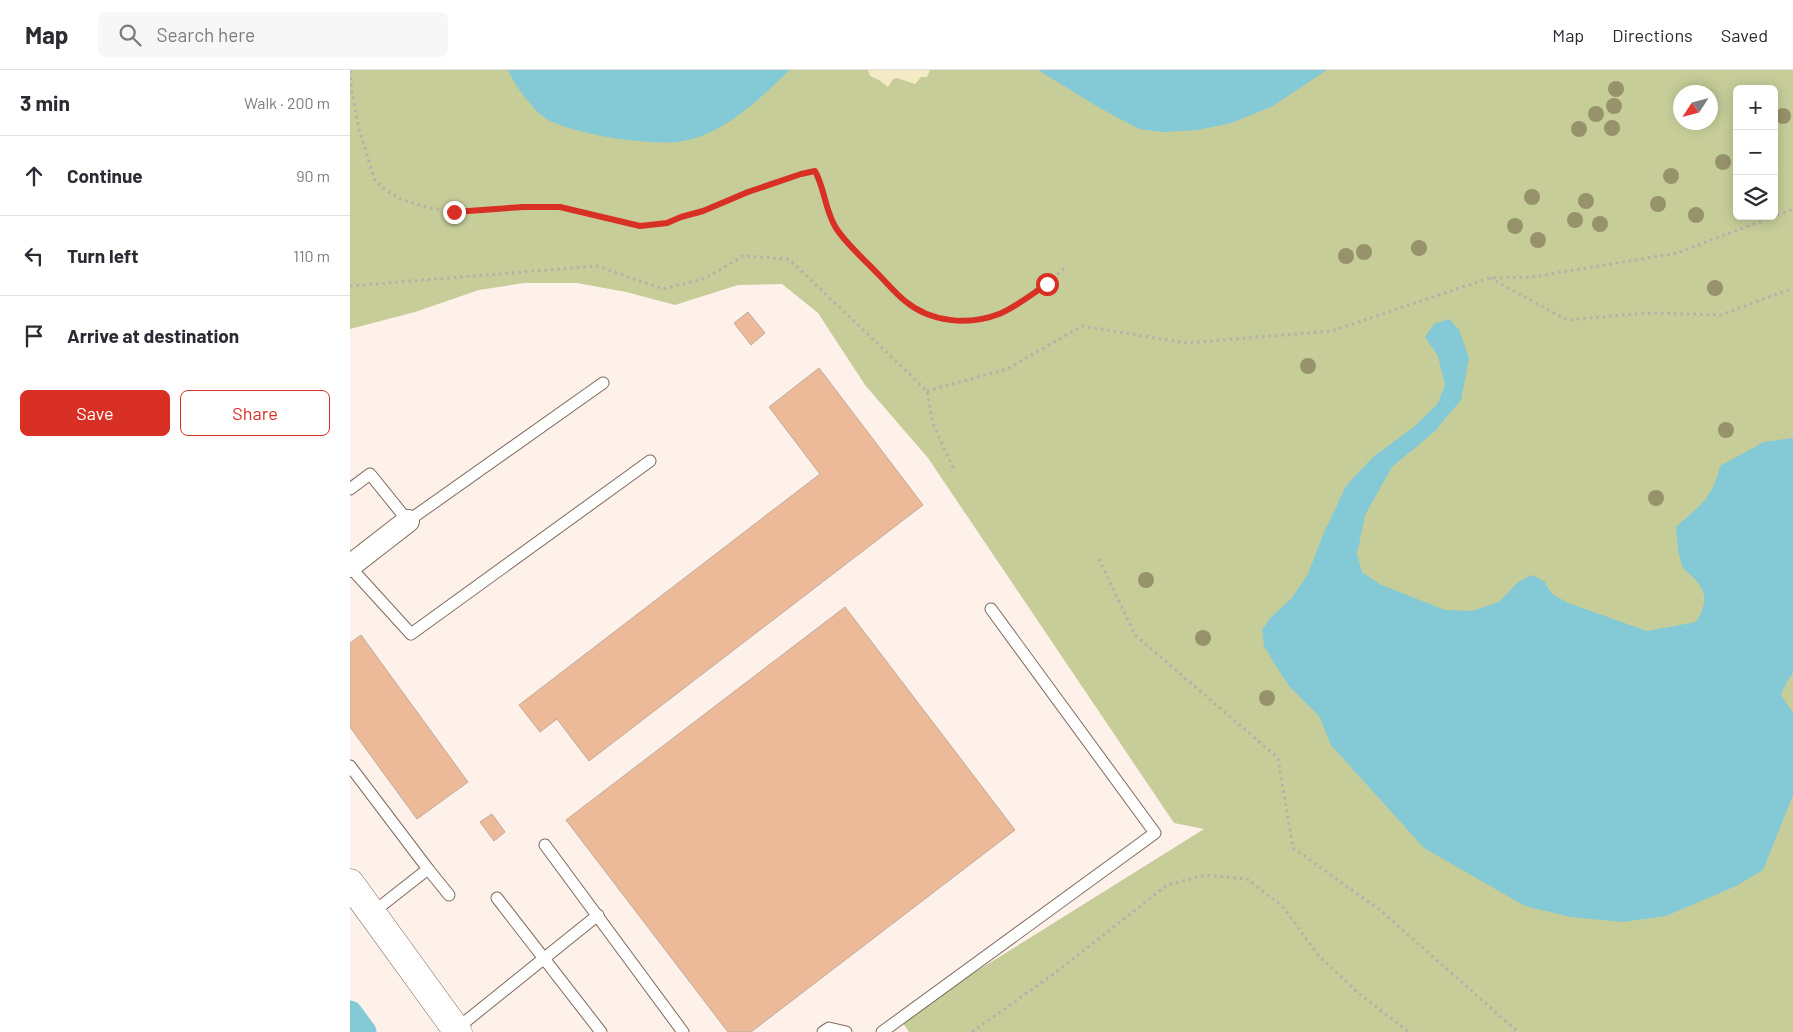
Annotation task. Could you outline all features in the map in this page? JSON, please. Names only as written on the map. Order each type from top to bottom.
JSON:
[{"type":"street","points":[[350,567],[408,522]]},
{"type":"street","points":[[350,883],[455,1031]]},
{"type":"lane","points":[[350,489],[370,474],[408,522],[603,384]]},
{"type":"lane","points":[[350,567],[411,634],[650,461]]},
{"type":"lane","points":[[882,1032],[1155,833],[991,609]]},
{"type":"lane","points":[[350,766],[449,895]]},
{"type":"lane","points":[[545,845],[683,1032]]},
{"type":"lane","points":[[372,913],[428,869]]},
{"type":"lane","points":[[497,898],[601,1032]]},
{"type":"lane","points":[[455,1031],[598,915]]},
{"type":"lane","points":[[823,1032],[829,1028],[846,1032]]},
{"type":"path","points":[[350,71],[358,129],[375,181],[402,200],[431,208],[454,212],[523,207],[560,207],[640,226],[667,223],[763,187],[815,171],[836,228],[905,301],[921,312],[944,320],[978,320],[998,314],[1019,303],[1047,284],[1065,268]]},
{"type":"path","points":[[926,390],[1007,369],[1082,326],[1187,343],[1332,331],[1489,278],[1532,277],[1677,253],[1793,209]]},
{"type":"path","points":[[350,286],[597,266],[663,289],[706,278],[743,256],[789,259],[926,390],[933,424],[954,470]]},
{"type":"path","points":[[1489,278],[1568,320],[1645,313],[1721,316],[1793,288]]},
{"type":"path","points":[[1099,559],[1135,636],[1278,758],[1294,848],[1380,910],[1518,1032]]},
{"type":"path","points":[[972,1032],[1055,973],[1167,885],[1206,875],[1247,880],[1282,906],[1319,956],[1356,992],[1409,1032]]},
{"type":"green space","points":[[350,70],[1793,70],[1793,1032],[909,1032],[900,1019],[1204,829],[1174,823],[928,458],[865,385],[818,313],[782,284],[738,285],[675,305],[626,292],[577,283],[524,283],[479,290],[415,312],[350,329]]},
{"type":"sand","points":[[868,70],[930,70],[927,77],[921,77],[915,84],[897,78],[893,79],[888,87],[870,76]]},
{"type":"water","points":[[508,70],[790,70],[738,116],[714,130],[683,141],[652,142],[633,141],[592,134],[557,124],[545,118],[529,103]]},
{"type":"water","points":[[1038,70],[1327,70],[1271,107],[1231,123],[1198,130],[1162,132],[1139,129],[1098,107]]},
{"type":"water","points":[[1449,319],[1459,330],[1469,358],[1461,400],[1435,431],[1392,467],[1365,515],[1357,554],[1362,572],[1379,584],[1445,610],[1472,611],[1499,602],[1518,582],[1532,575],[1544,581],[1552,594],[1568,603],[1647,631],[1696,622],[1704,604],[1703,593],[1698,583],[1682,565],[1676,527],[1704,501],[1713,487],[1720,466],[1764,442],[1793,438],[1793,673],[1781,695],[1793,713],[1793,795],[1763,870],[1736,886],[1666,916],[1623,922],[1571,917],[1525,906],[1424,848],[1331,745],[1319,716],[1289,686],[1264,646],[1262,630],[1270,618],[1291,599],[1308,574],[1323,535],[1346,486],[1373,457],[1415,426],[1438,403],[1445,385],[1438,356],[1425,337],[1434,324]]},
{"type":"building","points":[[748,312],[765,333],[751,345],[734,323]]},
{"type":"building","points":[[819,368],[923,505],[589,761],[557,719],[540,732],[519,705],[820,474],[769,407]]},
{"type":"building","points":[[845,607],[1015,830],[751,1032],[728,1032],[566,820]]},
{"type":"building","points":[[361,635],[468,782],[417,819],[350,727],[350,643]]},
{"type":"building","points":[[492,814],[505,832],[494,841],[480,822]]},
{"type":"waterway","points":[[350,1013],[364,1032]]},
{"type":"route","points":[[454,212],[523,207],[560,207],[640,226],[667,223],[703,211],[748,192],[815,171],[836,228],[905,301],[921,312],[944,320],[978,320],[998,314],[1019,303],[1047,284]]}]
